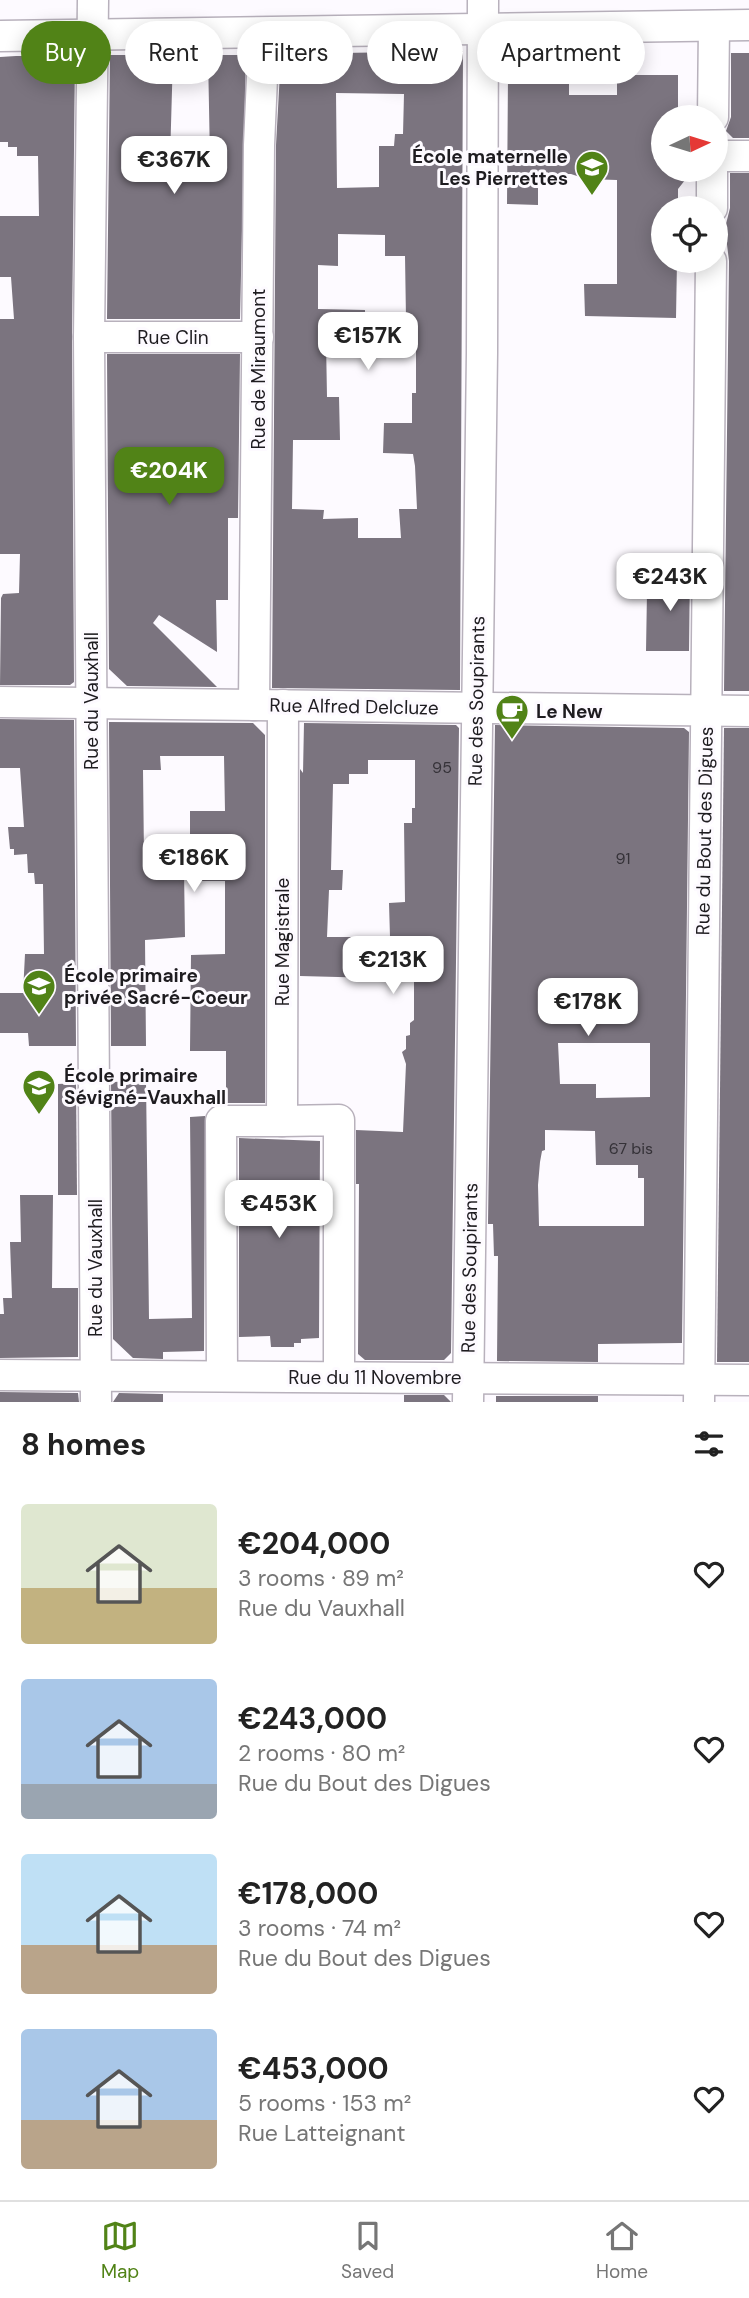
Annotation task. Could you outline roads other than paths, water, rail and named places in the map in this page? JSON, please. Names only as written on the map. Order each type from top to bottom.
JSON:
[{"type":"street","name":"Rue du Vauxhall","points":[[93,0],[93,21]]},
{"type":"street","name":"Rue des Soupirants","points":[[483,0],[483,21]]},
{"type":"street","points":[[645,27],[749,25]]},
{"type":"street","points":[[713,105],[714,26]]},
{"type":"street","points":[[353,32],[477,30]]},
{"type":"street","points":[[111,35],[237,33]]},
{"type":"street","points":[[0,36],[21,36]]},
{"type":"street","name":"Rue du Vauxhall","points":[[92,84],[89,337],[90,704],[96,1389]]},
{"type":"street","name":"Rue de Miraumont","points":[[262,84],[258,337],[269,705]]},
{"type":"street","name":"Rue des Soupirants","points":[[468,1390],[482,353],[483,84]]},
{"type":"street","points":[[728,156],[749,156]]},
{"type":"street","name":"Rue du Bout des Digues","points":[[698,1391],[711,273]]},
{"type":"street","name":"Rue Clin","points":[[89,337],[258,337]]},
{"type":"street","name":"Rue Alfred Delcluze","points":[[0,702],[749,711]]},
{"type":"street","name":"Rue Magistrale","points":[[269,705],[282,1121]]},
{"type":"street","points":[[222,1376],[221,1121],[339,1120],[339,1377]]},
{"type":"street","name":"Rue du 11 Novembre","points":[[0,1374],[96,1389],[222,1376],[339,1377],[468,1390],[698,1391],[749,1380]]},
{"type":"place","name":"École maternelle Les Pierrettes","points":[[592,197]]},
{"type":"place","name":"Le New","points":[[512,741]]},
{"type":"place","name":"École primaire privée Sacré-Coeur","points":[[39,1016]]},
{"type":"place","name":"École primaire Sévigné-Vauxhall","points":[[39,1116]]}]
